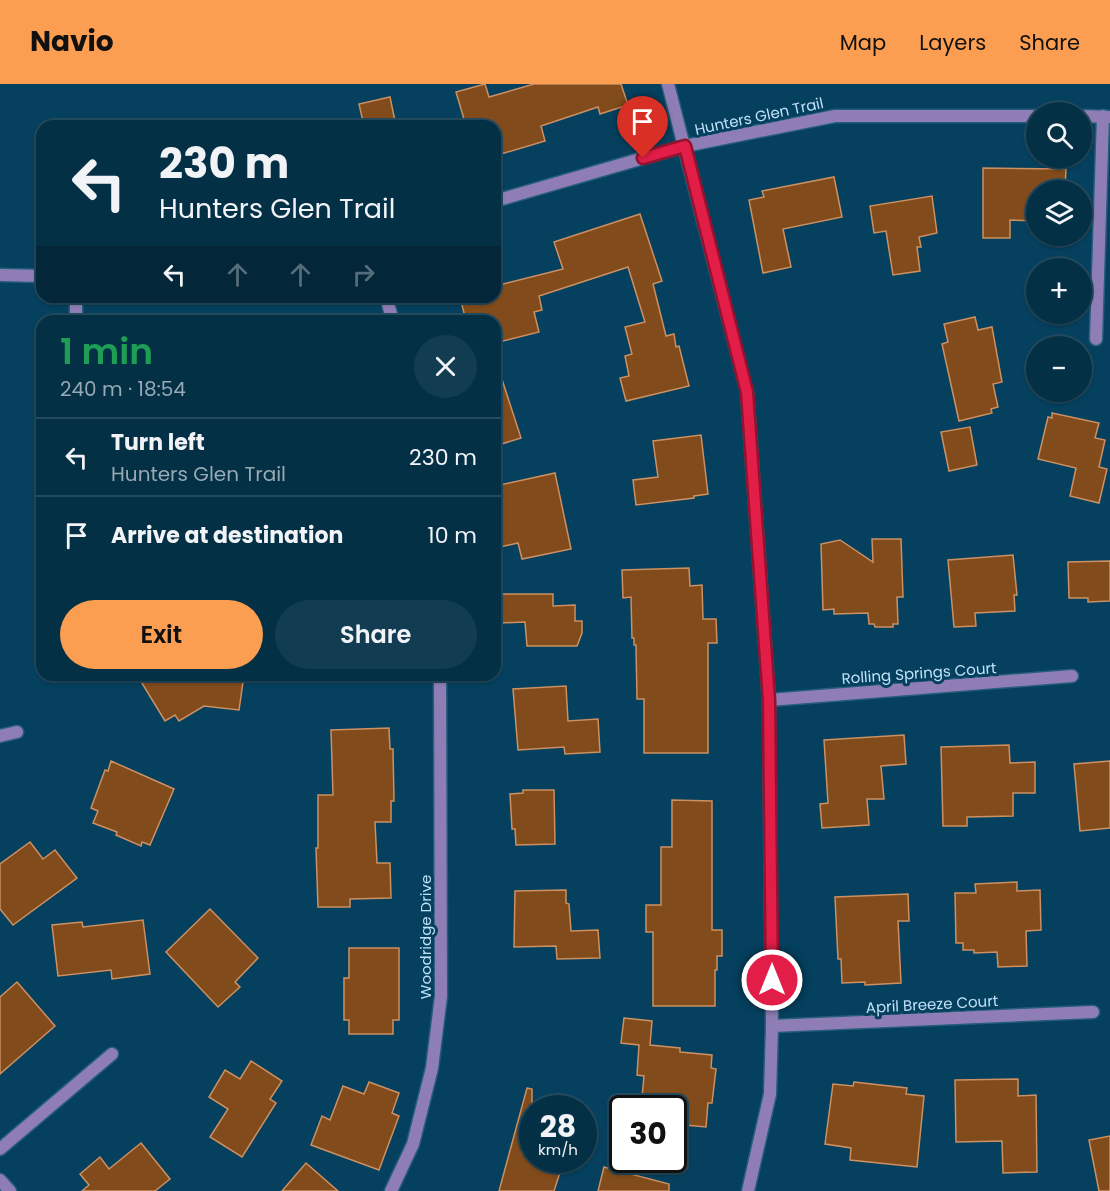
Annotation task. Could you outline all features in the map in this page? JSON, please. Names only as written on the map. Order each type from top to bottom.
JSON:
[{"type":"street","points":[[668,84],[747,392],[769,700],[772,1026],[770,1094],[748,1191]]},
{"type":"street","name":"Hunters Glen Trail","points":[[501,199],[685,146],[835,116],[1026,116]]},
{"type":"street","points":[[1092,116],[1107,117],[1096,339]]},
{"type":"street","points":[[0,275],[36,276]]},
{"type":"street","name":"Rolling Springs Court","points":[[769,700],[1072,676]]},
{"type":"street","name":"Woodridge Drive","points":[[391,1191],[413,1144],[432,1068],[441,996],[440,681]]},
{"type":"street","points":[[0,736],[17,732]]},
{"type":"street","name":"April Breeze Court","points":[[772,1026],[1093,1012]]},
{"type":"street","points":[[0,1149],[112,1054]]},
{"type":"street","points":[[0,1179],[10,1191]]},
{"type":"building","points":[[485,84],[489,97],[534,84],[621,84],[628,105],[600,114],[598,107],[541,126],[545,141],[501,154],[501,120],[464,120],[456,92]]},
{"type":"building","points":[[390,97],[395,120],[363,120],[359,104]]},
{"type":"building","points":[[983,168],[1066,169],[1065,180],[1026,180],[1026,221],[1010,220],[1010,238],[983,238]]},
{"type":"building","points":[[834,177],[842,217],[783,229],[791,267],[763,273],[749,200],[764,197],[762,191]]},
{"type":"building","points":[[932,196],[937,233],[919,237],[921,247],[917,247],[920,271],[893,275],[886,231],[874,233],[870,206]]},
{"type":"building","points":[[640,214],[662,281],[653,284],[666,336],[674,334],[689,386],[626,401],[620,378],[629,376],[625,356],[632,354],[625,327],[645,322],[628,267],[539,296],[542,310],[534,312],[539,332],[501,342],[501,315],[464,315],[462,303],[501,303],[501,284],[563,269],[554,242]]},
{"type":"building","points":[[975,317],[978,330],[992,327],[1002,382],[993,384],[998,407],[991,409],[992,413],[959,421],[942,344],[948,342],[944,324]]},
{"type":"building","points":[[501,376],[521,438],[501,444]]},
{"type":"building","points":[[1052,413],[1099,423],[1095,438],[1105,440],[1099,467],[1107,469],[1099,503],[1070,496],[1076,468],[1038,459],[1048,417],[1052,418]]},
{"type":"building","points":[[970,427],[977,465],[949,471],[941,432]]},
{"type":"building","points":[[701,435],[708,494],[694,496],[694,498],[636,505],[633,480],[658,477],[653,441]]},
{"type":"building","points":[[555,473],[571,549],[522,559],[518,543],[501,547],[501,485]]},
{"type":"building","points":[[872,539],[901,539],[903,597],[897,597],[898,624],[893,624],[893,627],[875,627],[874,624],[869,624],[868,613],[834,614],[834,609],[823,610],[821,544],[840,540],[873,562]]},
{"type":"building","points":[[1013,555],[1017,595],[1014,595],[1015,611],[975,613],[976,626],[954,627],[948,560]]},
{"type":"building","points":[[1110,561],[1110,601],[1088,602],[1088,598],[1069,598],[1068,562]]},
{"type":"building","points":[[689,568],[690,586],[702,585],[703,619],[716,619],[717,643],[708,643],[708,753],[644,753],[644,699],[637,699],[636,645],[632,638],[631,597],[623,598],[622,570]]},
{"type":"building","points":[[501,594],[553,594],[553,606],[575,605],[575,621],[582,621],[582,633],[577,646],[527,646],[525,622],[501,623]]},
{"type":"building","points":[[141,681],[243,681],[239,710],[204,706],[179,721],[175,715],[165,721]]},
{"type":"building","points":[[566,686],[568,721],[598,719],[600,752],[565,754],[564,747],[518,750],[513,689]]},
{"type":"building","points":[[389,728],[390,749],[393,749],[394,801],[391,801],[391,822],[375,822],[377,863],[390,863],[391,898],[350,899],[350,907],[318,907],[316,848],[318,848],[318,795],[333,795],[331,730]]},
{"type":"building","points":[[904,735],[906,764],[881,766],[884,799],[867,799],[869,825],[822,828],[820,804],[828,803],[824,740]]},
{"type":"building","points":[[1009,745],[1010,763],[1035,762],[1035,793],[1013,793],[1013,816],[967,817],[967,826],[943,826],[941,747]]},
{"type":"building","points":[[111,761],[174,789],[150,845],[142,842],[141,846],[116,835],[117,832],[93,823],[98,811],[91,808],[105,770],[108,771]]},
{"type":"building","points":[[1110,761],[1110,828],[1080,831],[1074,764]]},
{"type":"building","points":[[523,790],[554,790],[555,844],[516,845],[515,829],[512,829],[510,794],[523,793]]},
{"type":"building","points":[[672,800],[712,801],[712,930],[722,930],[722,956],[717,956],[717,970],[715,970],[715,1006],[653,1006],[653,932],[646,932],[646,905],[661,905],[661,847],[672,847]]},
{"type":"building","points":[[30,842],[43,859],[55,850],[77,878],[13,925],[0,909],[0,864]]},
{"type":"building","points":[[1017,882],[1017,891],[1040,890],[1041,930],[1026,931],[1027,966],[998,967],[997,952],[974,953],[974,950],[963,950],[963,943],[956,943],[955,893],[976,893],[975,884]]},
{"type":"building","points":[[566,890],[571,931],[598,930],[600,958],[557,959],[556,946],[514,947],[515,891]]},
{"type":"building","points":[[908,894],[909,921],[898,921],[901,983],[865,985],[865,982],[842,983],[841,959],[838,959],[835,897]]},
{"type":"building","points":[[210,909],[258,958],[235,982],[240,987],[218,1007],[166,952]]},
{"type":"building","points":[[143,920],[150,974],[112,979],[111,970],[58,976],[52,925],[82,922],[83,927]]},
{"type":"building","points":[[349,948],[399,948],[399,1020],[393,1020],[393,1034],[349,1034],[349,1020],[344,1020],[344,978],[349,978]]},
{"type":"building","points":[[17,982],[55,1026],[0,1074],[0,997]]},
{"type":"building","points":[[624,1018],[652,1021],[650,1045],[680,1048],[680,1052],[712,1055],[711,1068],[716,1069],[712,1103],[708,1103],[706,1127],[687,1125],[687,1095],[642,1095],[644,1076],[637,1075],[639,1045],[621,1043]]},
{"type":"building","points":[[251,1061],[282,1081],[270,1099],[276,1103],[242,1157],[210,1137],[228,1109],[209,1097],[225,1070],[240,1079]]},
{"type":"building","points":[[1018,1079],[1018,1096],[1036,1095],[1037,1172],[1003,1173],[1002,1141],[956,1142],[955,1080]]},
{"type":"building","points":[[369,1082],[399,1093],[392,1113],[399,1116],[379,1170],[311,1145],[322,1116],[330,1120],[343,1086],[364,1094]]},
{"type":"building","points":[[854,1082],[907,1088],[906,1094],[924,1096],[917,1167],[850,1160],[851,1148],[825,1144],[833,1084],[853,1086]]},
{"type":"building","points":[[527,1088],[532,1089],[532,1095],[525,1095]]},
{"type":"building","points":[[519,1117],[519,1173],[560,1173],[554,1191],[499,1191]]},
{"type":"building","points":[[1110,1136],[1110,1191],[1099,1191],[1089,1140]]},
{"type":"building","points":[[141,1143],[170,1179],[155,1191],[82,1191],[89,1185],[80,1174],[100,1157],[109,1169]]},
{"type":"building","points":[[306,1163],[338,1191],[282,1191]]},
{"type":"building","points":[[604,1167],[609,1168],[609,1173],[627,1173],[669,1184],[669,1191],[598,1191]]},
{"type":"route","points":[[643,158],[685,146],[747,392],[769,700],[772,980]]}]
